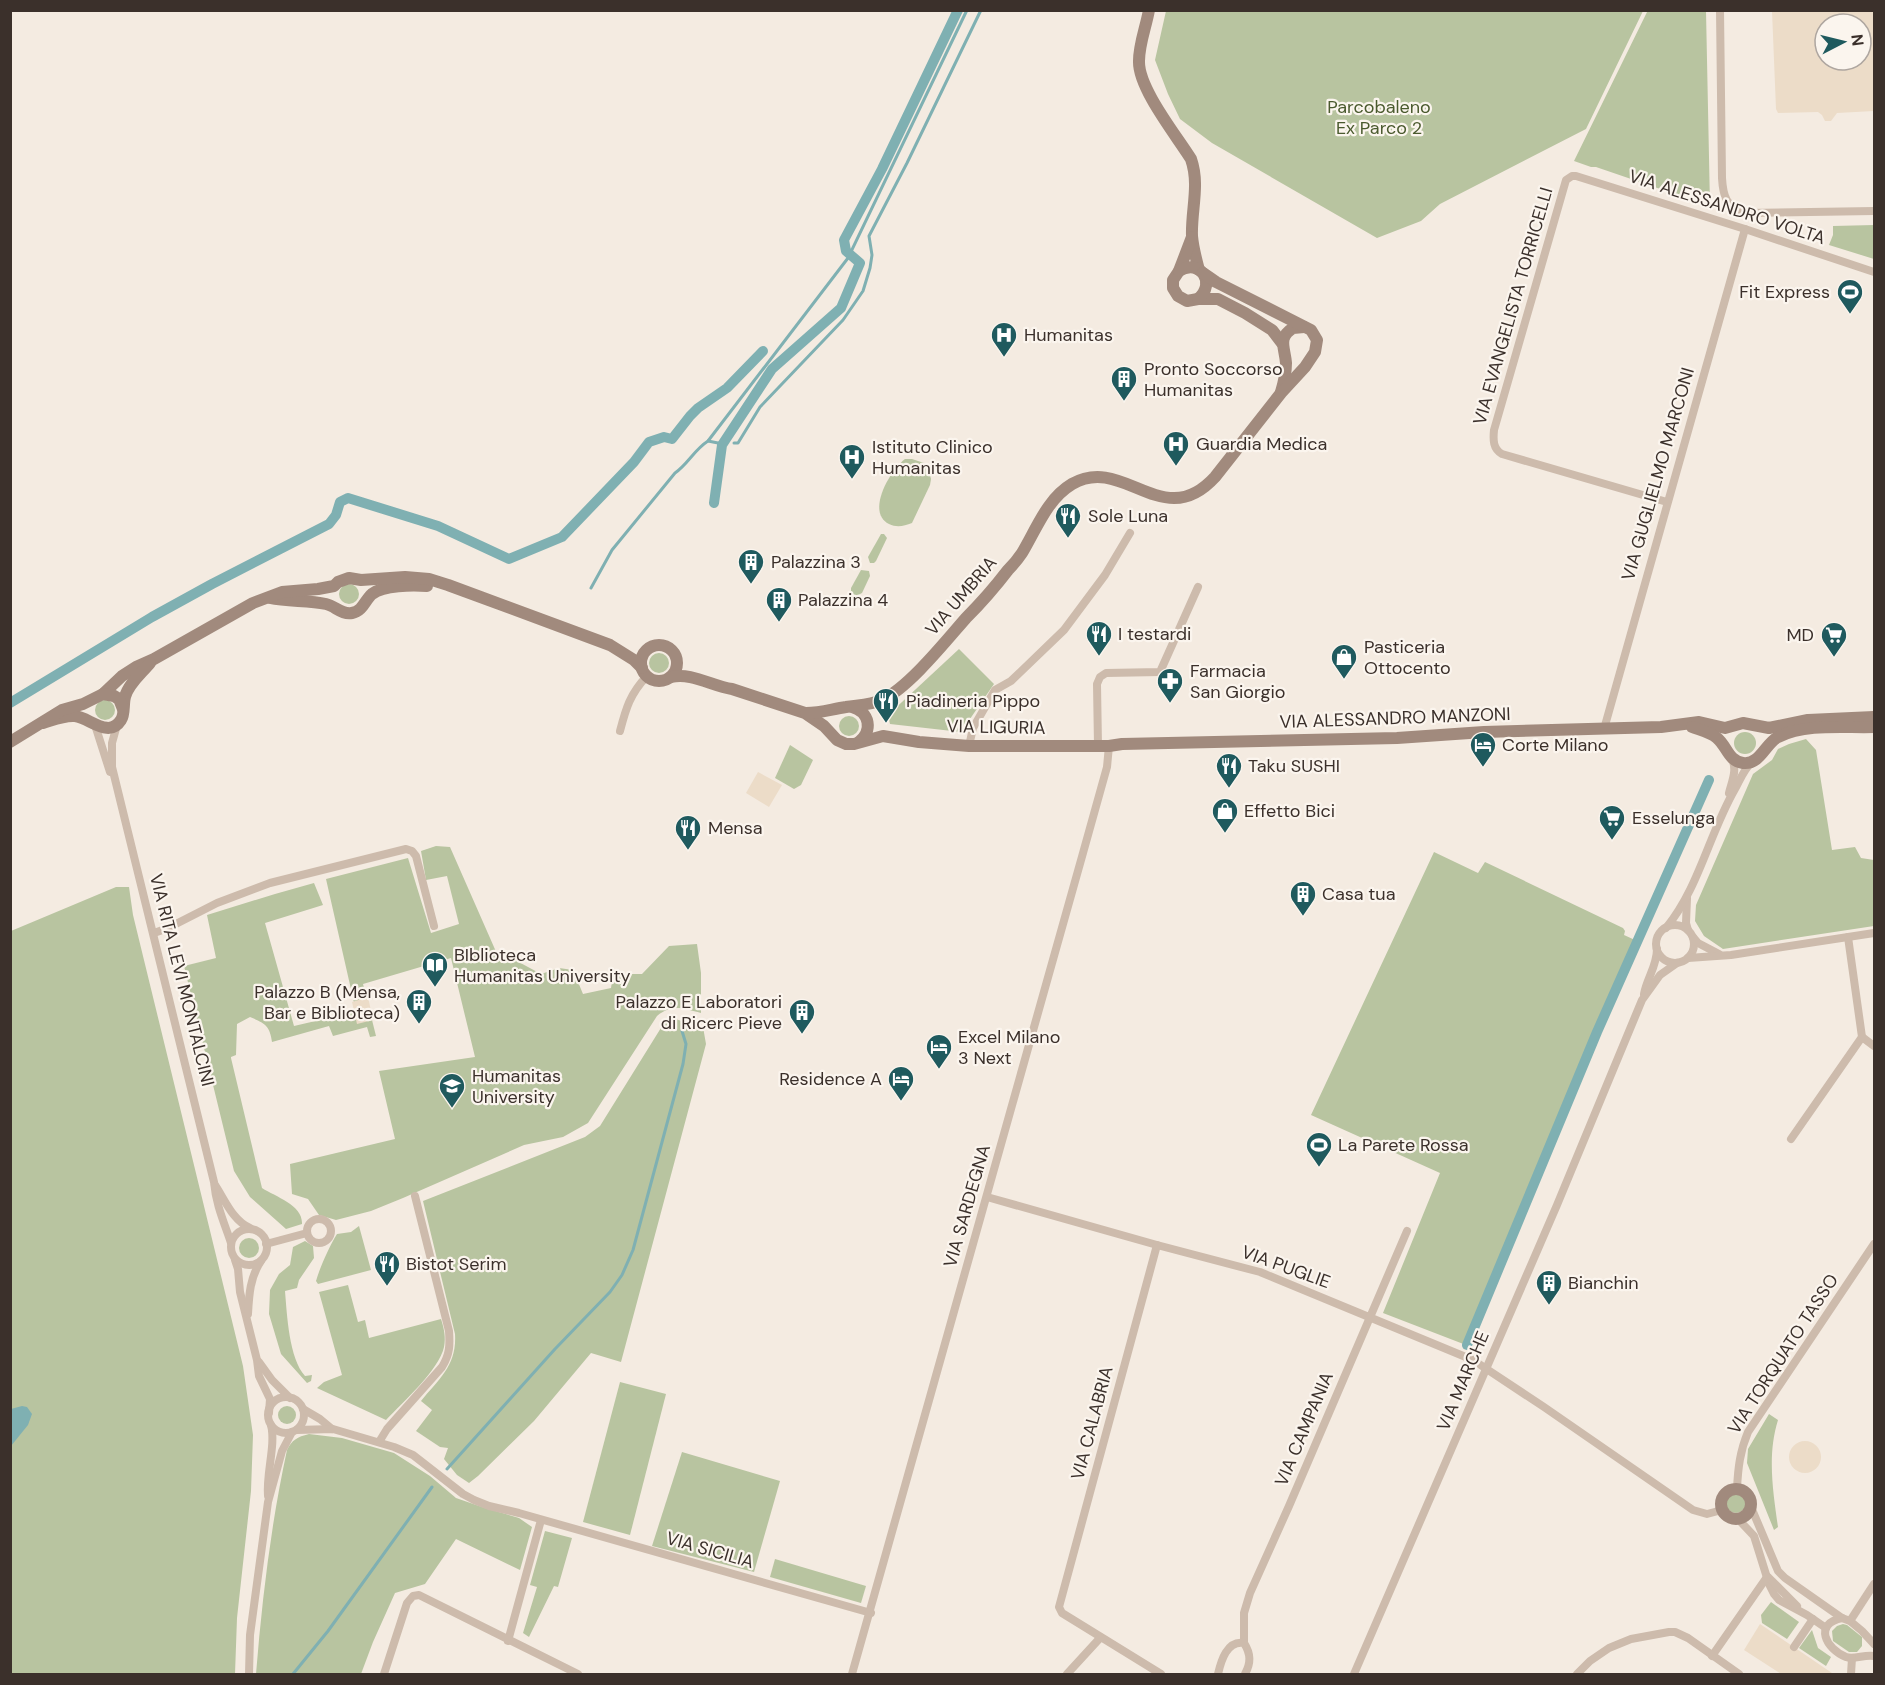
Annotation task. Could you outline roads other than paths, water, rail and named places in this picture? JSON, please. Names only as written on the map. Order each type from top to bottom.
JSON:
[{"type":"street","points":[[1149,10],[1138,58],[1139,68],[1145,87],[1191,159],[1195,170],[1192,236],[1179,271],[1173,280],[1175,292],[1184,300],[1218,299],[1272,330],[1294,361],[1300,362],[1311,357]]},
{"type":"street","points":[[1720,10],[1722,178],[1726,201],[1745,213],[1875,211]]},
{"type":"street","name":"VIA ALESSANDRO VOLTA","points":[[1568,177],[1576,176],[1875,272]]},
{"type":"street","name":"VIA EVANGELISTA TORRICELLI","points":[[1568,177],[1564,184],[1494,430],[1494,445],[1502,454],[1667,502]]},
{"type":"street","name":"VIA GUGLIELMO MARCONI","points":[[1604,729],[1745,229]]},
{"type":"street","points":[[1192,236],[1207,286],[1198,299]]},
{"type":"street","points":[[1179,271],[1188,267],[1201,271],[1216,282],[1305,327],[1314,334],[1317,347],[1305,367],[1281,393]]},
{"type":"street","points":[[1281,393],[1286,375],[1283,348],[1285,334],[1290,329],[1305,327]]},
{"type":"street","name":"VIA UMBRIA","points":[[846,708],[873,704],[902,686],[992,590],[1021,555],[1054,499],[1074,483],[1099,477],[1125,482],[1163,497],[1186,496],[1196,492],[1215,477],[1281,393]]},
{"type":"street","points":[[969,746],[973,728],[995,690],[1011,681],[1064,630],[1105,575],[1130,533]]},
{"type":"street","points":[[94,723],[89,710],[98,697],[136,667],[253,603],[282,592],[334,586],[343,579],[405,577],[429,579],[610,645],[630,649],[664,646],[670,649],[690,670],[732,689]]},
{"type":"street","points":[[354,579],[363,585],[366,591],[365,602]]},
{"type":"street","points":[[270,598],[327,604],[343,612],[352,613],[358,610],[372,594],[384,589],[414,585],[448,585]]},
{"type":"street","points":[[334,586],[332,596],[336,607]]},
{"type":"street","name":"VIA SARDEGNA","points":[[852,1674],[1107,767],[1097,684],[1100,677],[1106,673],[1160,672],[1198,587]]},
{"type":"street","points":[[610,645],[627,655],[644,672],[659,681],[680,675],[805,713],[824,726],[842,743],[859,742],[867,733],[867,722],[863,712],[846,708],[805,713]]},
{"type":"street","points":[[620,731],[628,700],[644,672],[642,657],[650,648]]},
{"type":"street","points":[[671,677],[676,667],[676,657]]},
{"type":"street","points":[[43,723],[65,716],[74,716],[106,729],[117,725],[121,721],[124,699],[129,687],[154,659]]},
{"type":"street","points":[[10,742],[62,710],[98,697],[114,696],[119,699],[123,710]]},
{"type":"street","points":[[867,722],[884,699]]},
{"type":"street","points":[[832,734],[831,721],[846,708]]},
{"type":"street","name":"VIA ALESSANDRO MANZONI","points":[[1103,746],[1397,738],[1484,732],[1604,729],[1699,722],[1725,728],[1743,723],[1769,728],[1808,720],[1875,717]]},
{"type":"street","name":"VIA LIGURIA","points":[[867,722],[883,736]]},
{"type":"street","name":"VIA RITA LEVI MONTALCINI","points":[[94,723],[102,742],[106,765],[117,786]]},
{"type":"street","name":"VIA ALESSANDRO MANZONI","points":[[1683,724],[1714,735],[1729,754]]},
{"type":"street","name":"VIA RITA LEVI MONTALCINI","points":[[117,725],[112,760],[117,786],[214,1182],[215,1198],[238,1269],[240,1292],[259,1376],[270,1399],[269,1413],[274,1435],[267,1482],[268,1502]]},
{"type":"street","points":[[1729,754],[1744,763],[1759,756],[1765,743],[1764,736],[1753,725]]},
{"type":"street","points":[[1727,803],[1734,765],[1726,737],[1735,726]]},
{"type":"street","points":[[1642,1000],[1657,958],[1658,937],[1687,895],[1727,803],[1746,769],[1776,738],[1804,729],[1875,727]]},
{"type":"street","name":"VIA LIGURIA","points":[[859,742],[883,736],[919,742],[969,746],[1103,746]]},
{"type":"street","points":[[154,933],[217,903],[270,883],[406,849],[412,851],[416,856],[434,926]]},
{"type":"street","points":[[1687,895],[1686,923],[1694,947],[1688,958]]},
{"type":"street","points":[[1666,928],[1677,925],[1690,932],[1698,944],[1720,955]]},
{"type":"street","points":[[1642,1000],[1660,975],[1688,958],[1731,955],[1875,933]]},
{"type":"street","points":[[1791,1139],[1862,1037],[1848,937]]},
{"type":"street","points":[[1657,949],[1665,959],[1677,963]]},
{"type":"street","name":"VIA MARCHE","points":[[1354,1674],[1601,1101],[1642,1000]]},
{"type":"street","points":[[1862,1037],[1875,1046]]},
{"type":"street","name":"VIA RITA LEVI MONTALCINI","points":[[214,1182],[229,1209],[243,1226],[255,1230],[264,1237],[266,1244],[266,1254],[251,1282],[248,1321]]},
{"type":"street","points":[[380,1442],[387,1429],[442,1366],[448,1357],[450,1346],[449,1331],[415,1196]]},
{"type":"street","name":"VIA PUGLIE","points":[[987,1197],[1260,1272],[1473,1360],[1554,1413],[1693,1510],[1707,1514],[1722,1510]]},
{"type":"street","points":[[231,1243],[237,1233],[249,1229],[255,1230]]},
{"type":"street","name":"VIA CAMPANIA","points":[[1245,1674],[1250,1662],[1249,1650],[1245,1643],[1244,1613],[1250,1593],[1407,1231]]},
{"type":"street","points":[[266,1244],[307,1233]]},
{"type":"street","name":"VIA CALABRIA","points":[[1100,1638],[1060,1610],[1059,1606],[1157,1245]]},
{"type":"street","name":"VIA TORQUATO TASSO","points":[[1737,1489],[1741,1449],[1748,1432],[1874,1247]]},
{"type":"street","points":[[235,1260],[246,1265],[262,1260]]},
{"type":"street","name":"VIA RITA LEVI MONTALCINI","points":[[249,1674],[250,1635],[268,1502],[282,1451],[303,1420],[303,1409],[300,1404],[290,1398],[272,1380],[257,1360]]},
{"type":"street","points":[[269,1413],[270,1407],[279,1399],[290,1398]]},
{"type":"street","points":[[303,1409],[333,1429]]},
{"type":"street","points":[[271,1424],[280,1432],[333,1429]]},
{"type":"street","name":"VIA SICILIA","points":[[333,1429],[380,1442],[413,1455],[474,1500],[871,1613]]},
{"type":"street","points":[[1826,1628],[1779,1600],[1774,1594],[1754,1536],[1748,1527],[1738,1519],[1727,1516],[1722,1510],[1720,1504],[1725,1493],[1737,1489],[1743,1490],[1748,1495],[1778,1571],[1866,1634],[1871,1641],[1862,1654]]},
{"type":"street","points":[[1738,1519],[1747,1514],[1751,1507]]},
{"type":"street","points":[[508,1641],[541,1520]]},
{"type":"street","points":[[1712,1656],[1767,1577]]},
{"type":"street","points":[[1875,1584],[1846,1620],[1831,1622],[1825,1634],[1828,1644],[1845,1656],[1852,1658],[1862,1654],[1875,1656]]},
{"type":"street","points":[[384,1674],[407,1603],[413,1596],[419,1595],[578,1674]]},
{"type":"street","points":[[1794,1647],[1810,1617]]},
{"type":"street","points":[[1577,1674],[1590,1661],[1609,1648],[1631,1639],[1669,1632],[1676,1632],[1688,1638],[1739,1674]]},
{"type":"street","points":[[1067,1674],[1100,1638],[1161,1674]]},
{"type":"street","points":[[1218,1674],[1222,1659],[1233,1644],[1245,1643]]},
{"type":"street","points":[[1851,1674],[1852,1658]]},
{"type":"water","points":[[27,1407],[32,1414],[28,1425],[11,1446],[11,1409]]},
{"type":"waterway","points":[[714,503],[722,445],[772,369],[841,308],[860,263],[846,251],[844,240],[882,169],[958,10]]},
{"type":"waterway","points":[[591,588],[612,550],[675,473],[708,441],[848,258],[967,10]]},
{"type":"waterway","points":[[734,443],[738,443],[760,407],[843,320],[863,291],[872,255],[869,236],[981,10]]},
{"type":"waterway","points":[[10,703],[152,617],[329,524],[336,515],[340,502],[348,498],[438,526],[509,559],[562,537],[634,462],[649,442],[664,437],[672,439],[698,408],[727,388],[763,351]]},
{"type":"waterway","points":[[708,441],[718,443]]},
{"type":"waterway","points":[[1467,1345],[1597,1032],[1709,780]]},
{"type":"waterway","points":[[447,1469],[555,1349],[610,1292],[622,1275],[633,1250],[683,1064],[686,1044],[682,1031]]},
{"type":"waterway","points":[[293,1674],[328,1631],[432,1487]]},
{"type":"place","name":"Fit Express","points":[[1850,315]]},
{"type":"place","name":"Humanitas","points":[[1004,358]]},
{"type":"place","name":"Pronto Soccorso Humanitas","points":[[1124,402]]},
{"type":"place","name":"Guardia Medica","points":[[1176,467]]},
{"type":"place","name":"Istituto Clinico Humanitas","points":[[852,480]]},
{"type":"place","name":"Sole Luna","points":[[1068,539]]},
{"type":"place","name":"Palazzina 3","points":[[751,585]]},
{"type":"place","name":"Palazzina 4","points":[[779,623]]},
{"type":"place","name":"I testardi","points":[[1099,657]]},
{"type":"place","name":"MD","points":[[1834,658]]},
{"type":"place","name":"Pasticeria Ottocento","points":[[1344,680]]},
{"type":"place","name":"Farmacia San Giorgio","points":[[1170,704]]},
{"type":"place","name":"Piadineria Pippo","points":[[886,724]]},
{"type":"place","name":"Corte Milano","points":[[1483,768]]},
{"type":"place","name":"Taku SUSHI","points":[[1229,789]]},
{"type":"place","name":"Effetto Bici","points":[[1225,834]]},
{"type":"place","name":"Esselunga","points":[[1612,841]]},
{"type":"place","name":"Mensa","points":[[688,851]]},
{"type":"place","name":"Casa tua","points":[[1303,917]]},
{"type":"place","name":"BIblioteca Humanitas University","points":[[435,988]]},
{"type":"place","name":"Palazzo B (Mensa, Bar e Biblioteca)","points":[[419,1025]]},
{"type":"place","name":"Palazzo E Laboratori di Ricerc Pieve","points":[[802,1035]]},
{"type":"place","name":"Excel Milano 3 Next","points":[[939,1070]]},
{"type":"place","name":"Residence A","points":[[901,1102]]},
{"type":"place","name":"Humanitas University","points":[[452,1109]]},
{"type":"place","name":"La Parete Rossa","points":[[1319,1168]]},
{"type":"place","name":"Bistot Serim","points":[[387,1287]]},
{"type":"place","name":"Bianchin","points":[[1549,1306]]},
{"type":"park label","name":"Parcobaleno Ex Parco 2","points":[[1379,117]]}]
